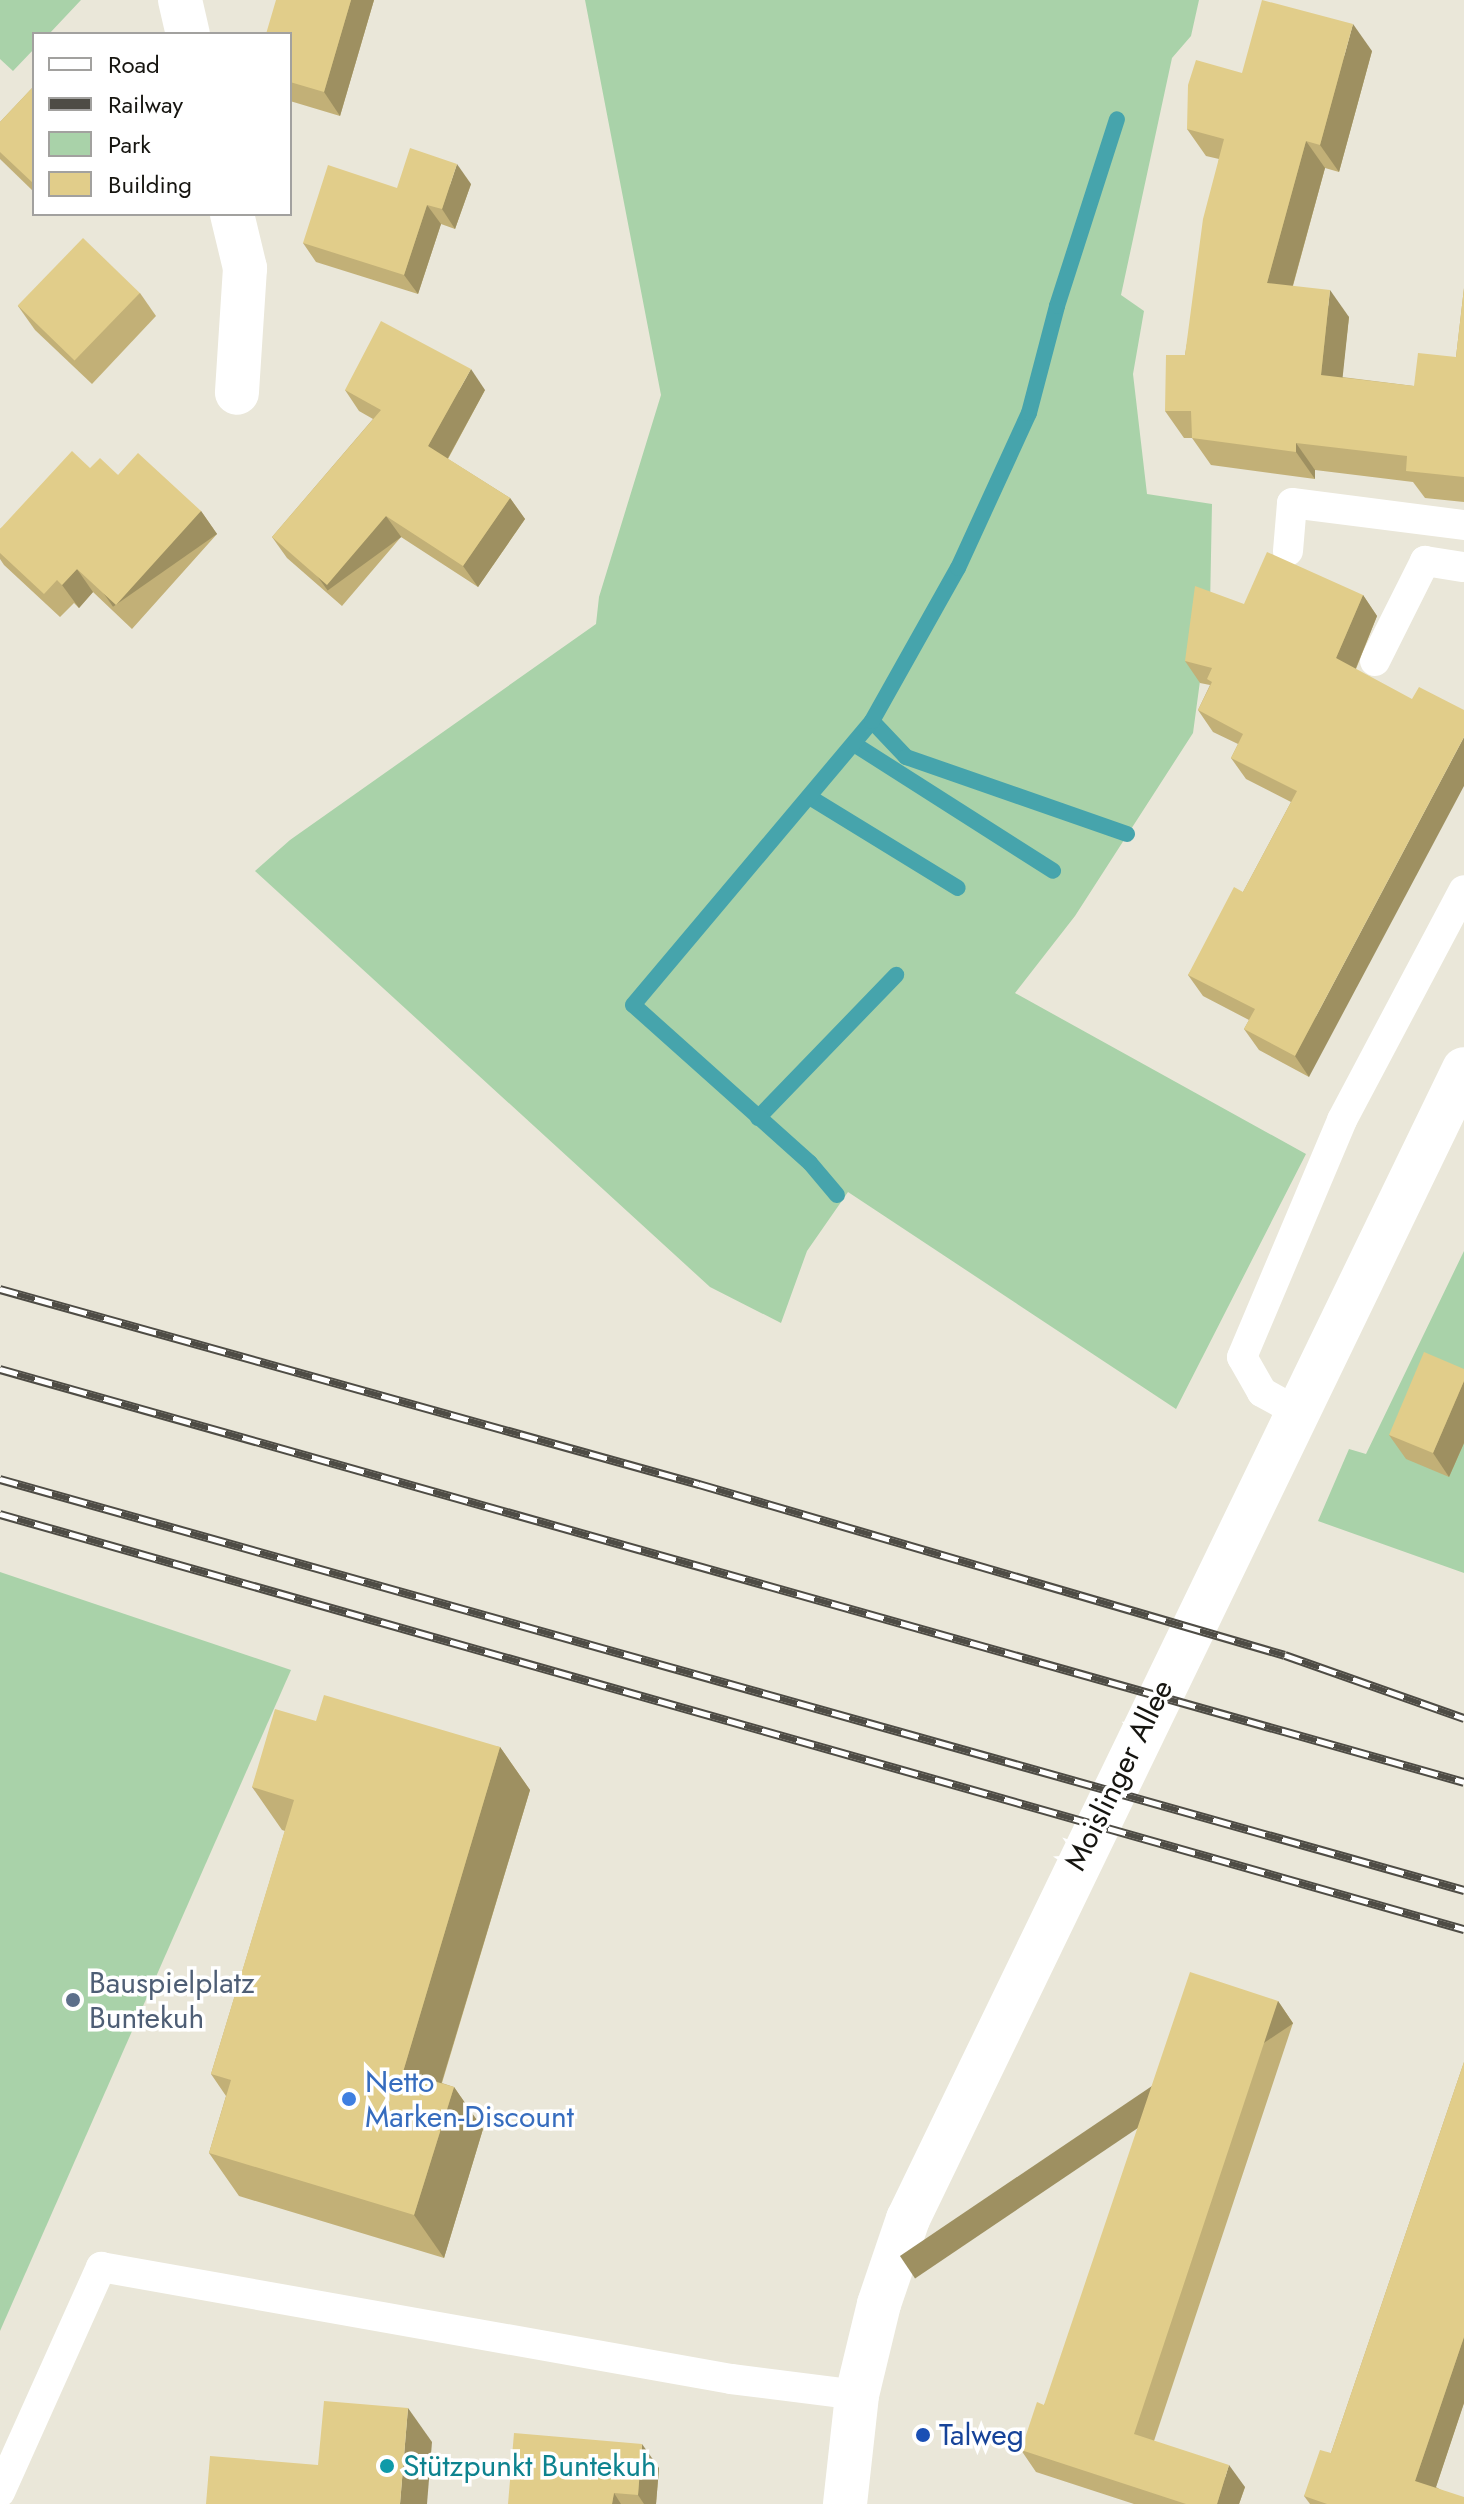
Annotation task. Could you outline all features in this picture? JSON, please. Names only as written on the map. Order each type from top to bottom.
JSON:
[{"type":"main road","points":[[180,0],[188,32]]},
{"type":"main road","points":[[232,216],[245,268],[237,393]]},
{"type":"main road","name":"Moislinger Allee","points":[[845,2504],[857,2395],[879,2304],[908,2219],[1041,1937],[1464,1069]]},
{"type":"lane","points":[[1288,551],[1292,503],[1464,525]]},
{"type":"lane","points":[[1375,661],[1425,561],[1464,567]]},
{"type":"lane","points":[[1296,1411],[1262,1392],[1242,1357],[1342,1120],[1464,890]]},
{"type":"lane","points":[[0,2492],[101,2267],[715,2377],[857,2395]]},
{"type":"green space","points":[[0,0],[81,0],[51,32],[32,32],[32,51],[13,71],[0,59]]},
{"type":"green space","points":[[585,0],[1199,0],[1191,36],[1172,58],[1121,295],[1144,311],[1133,374],[1147,494],[1212,504],[1210,607],[1193,733],[1075,916],[1015,993],[1306,1154],[1176,1409],[848,1192],[807,1251],[781,1323],[710,1287],[255,871],[290,840],[596,624],[599,597],[661,395]]},
{"type":"green space","points":[[1464,1251],[1464,1573],[1318,1521],[1349,1449],[1366,1454]]},
{"type":"green space","name":"Bauspielplatz Buntekuh","points":[[0,1572],[291,1670],[0,2331]]},
{"type":"building","points":[[276,0],[351,0],[324,92],[292,83],[292,32],[267,32]]},
{"type":"building","points":[[1262,0],[1353,24],[1320,145],[1306,141],[1267,283],[1330,290],[1321,375],[1414,386],[1418,353],[1456,357],[1464,288],[1464,477],[1406,471],[1407,456],[1296,443],[1296,452],[1192,438],[1191,411],[1165,411],[1166,355],[1185,355],[1203,219],[1224,139],[1187,129],[1188,85],[1196,60],[1242,73]]},
{"type":"building","points":[[32,88],[32,182],[0,152],[0,122]]},
{"type":"building","points":[[410,148],[457,164],[442,209],[427,205],[404,275],[303,243],[328,165],[397,188]]},
{"type":"building","points":[[83,238],[140,293],[75,360],[18,306]]},
{"type":"building","points":[[381,321],[471,369],[428,446],[510,498],[463,566],[386,516],[327,585],[272,537],[381,410],[345,390]]},
{"type":"building","points":[[72,451],[90,468],[100,458],[118,475],[138,453],[201,511],[116,605],[77,569],[62,585],[57,580],[44,594],[0,553],[0,529]]},
{"type":"building","points":[[1267,552],[1363,595],[1336,658],[1412,699],[1419,687],[1464,710],[1464,737],[1295,1056],[1244,1029],[1255,1009],[1188,975],[1234,887],[1243,892],[1297,791],[1231,758],[1243,734],[1198,710],[1212,682],[1207,679],[1212,668],[1185,661],[1195,586],[1244,604]]},
{"type":"building","points":[[1424,1352],[1464,1369],[1464,1381],[1433,1453],[1389,1435]]},
{"type":"building","points":[[324,1695],[500,1747],[403,2072],[454,2087],[414,2215],[209,2153],[231,2080],[211,2074],[294,1800],[252,1787],[275,1709],[316,1721]]},
{"type":"building","points":[[1190,1972],[1278,2001],[1134,2434],[1229,2465],[1217,2504],[1186,2504],[1021,2450],[1037,2402],[1044,2405]]},
{"type":"building","points":[[1464,2062],[1464,2337],[1415,2481],[1464,2497],[1464,2504],[1327,2504],[1304,2496],[1320,2450],[1331,2453]]},
{"type":"building","points":[[324,2401],[408,2408],[400,2504],[206,2504],[210,2456],[318,2465]]},
{"type":"building","points":[[514,2433],[642,2444],[638,2495],[614,2493],[612,2504],[508,2504]]},
{"type":"waterway","points":[[837,1195],[810,1163],[633,1005],[872,721],[958,568],[1029,413],[1057,306],[1117,119]]},
{"type":"waterway","points":[[872,721],[906,757],[1127,834]]},
{"type":"waterway","points":[[854,744],[1053,871]]},
{"type":"waterway","points":[[811,798],[958,888]]},
{"type":"waterway","points":[[758,1118],[896,975]]},
{"type":"railway","points":[[0,1289],[699,1484],[1285,1655],[1464,1718]]},
{"type":"railway","points":[[0,1369],[1464,1782]]},
{"type":"railway","points":[[0,1479],[1464,1890]]},
{"type":"railway","points":[[0,1514],[1464,1929]]},
{"type":"place","name":"Bauspielplatz Buntekuh","points":[[73,2000]]},
{"type":"place","name":"Netto Marken-Discount","points":[[349,2099]]},
{"type":"place","name":"Talweg","points":[[923,2435]]},
{"type":"place","name":"Stützpunkt Buntekuh","points":[[387,2466]]}]
